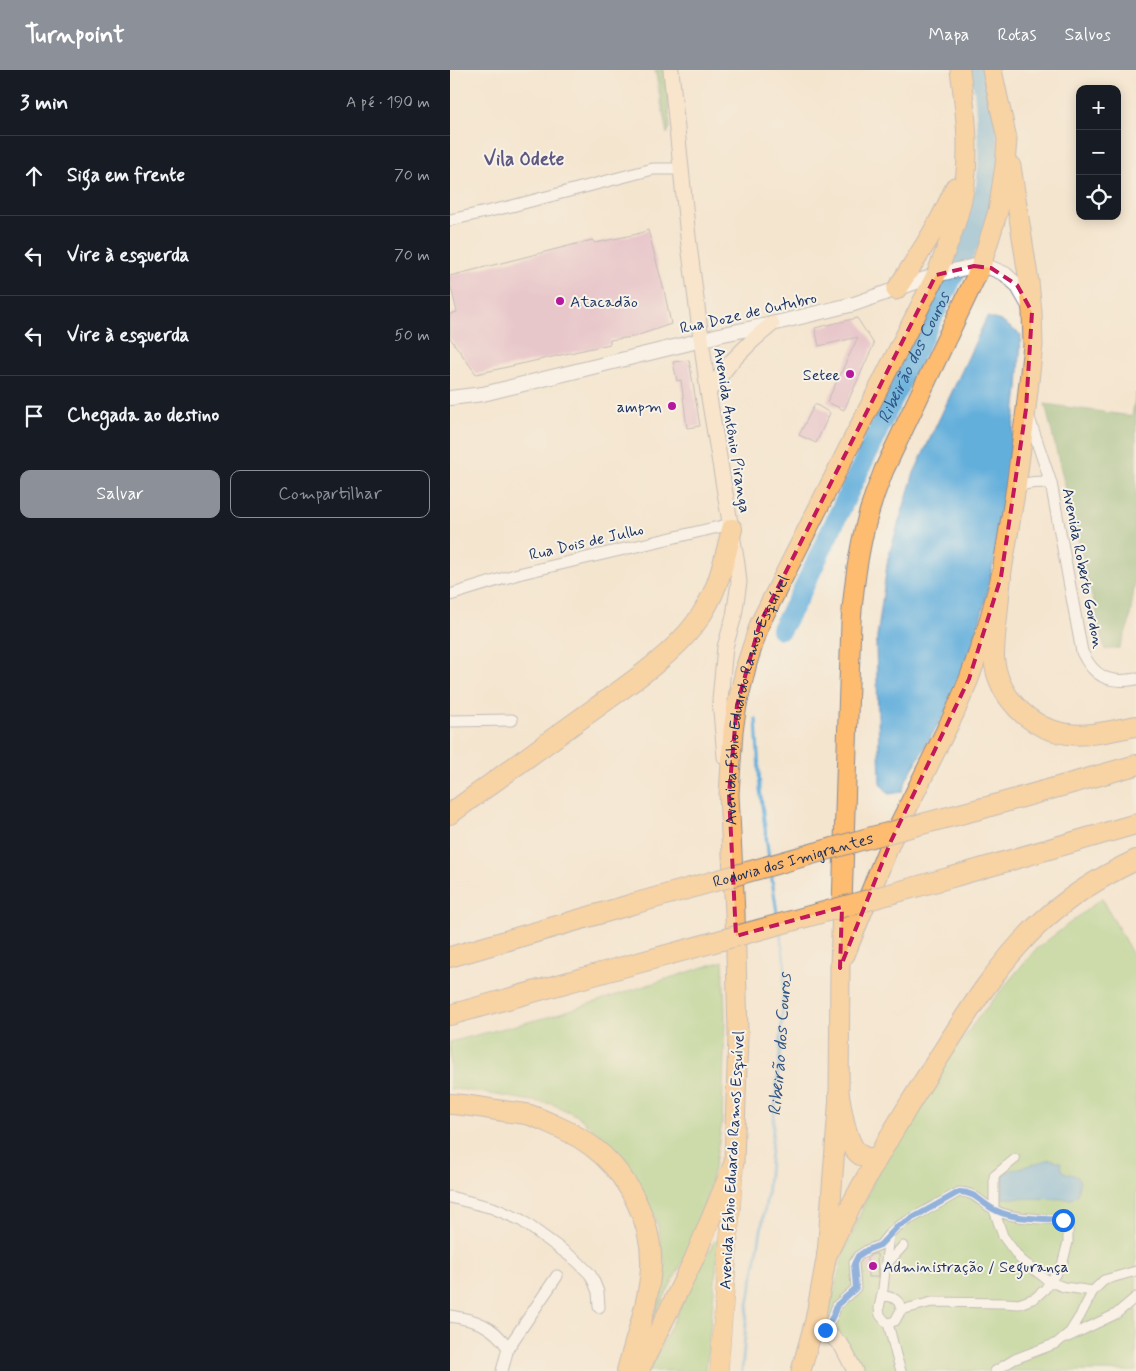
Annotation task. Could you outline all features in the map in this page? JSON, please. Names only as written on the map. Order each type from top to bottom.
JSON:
[{"type":"highway","name":"Avenida Fábio Eduardo Ramos Esquível","points":[[734,1163],[738,1034],[729,794],[737,705],[747,663],[760,623],[940,274],[960,208],[965,183],[967,158],[966,116],[960,70]]},
{"type":"highway","points":[[992,70],[1007,139],[1029,282],[1033,345],[1016,486],[1001,577],[994,656],[997,673],[1004,690],[1015,706],[1031,720],[1049,730],[1068,734],[1090,735],[1136,726]]},
{"type":"highway","points":[[801,1371],[820,1325],[839,1094],[840,968],[850,622],[855,580],[862,539],[871,504],[884,470],[978,266],[998,211],[1007,139]]},
{"type":"highway","points":[[896,290],[936,229],[967,158]]},
{"type":"highway","points":[[450,814],[626,686],[674,647],[695,624],[711,599],[721,576],[731,527]]},
{"type":"highway","points":[[840,968],[890,841],[955,712],[969,679],[986,631],[1001,577]]},
{"type":"highway","name":"Rodovia dos Imigrantes","points":[[450,957],[1136,764]]},
{"type":"highway","points":[[450,1015],[952,877],[1136,824]]},
{"type":"highway","points":[[827,1254],[846,1212],[895,1126],[990,980],[1036,927],[1062,905],[1108,873],[1136,860]]},
{"type":"highway","points":[[839,1094],[846,1128],[854,1148],[861,1155],[871,1159],[878,1158]]},
{"type":"highway","points":[[450,1104],[470,1105],[527,1114],[546,1121],[584,1140],[619,1171],[639,1208],[647,1230],[651,1267],[647,1293],[627,1371]]},
{"type":"highway","points":[[450,1119],[505,1112]]},
{"type":"highway","points":[[639,1371],[694,1259],[734,1163]]},
{"type":"main road","name":"Avenida Antônio Piranga","points":[[671,70],[688,237],[708,392],[739,582],[734,616],[725,647],[720,700],[729,794]]},
{"type":"main road","points":[[708,392],[732,362],[772,324]]},
{"type":"main road","name":"Avenida Fábio Eduardo Ramos Esquível","points":[[719,1371],[734,1163]]},
{"type":"main road","points":[[820,1325],[842,1346],[855,1371]]},
{"type":"street","points":[[450,220],[512,206],[653,169],[681,169]]},
{"type":"street","points":[[978,266],[991,268],[1005,274],[1017,285],[1032,312]]},
{"type":"street","name":"Rua Doze de Outubro","points":[[450,398],[483,394],[727,333],[854,304],[940,274],[978,266]]},
{"type":"street","name":"Avenida Roberto Gordon","points":[[1026,408],[1051,483],[1082,652],[1088,665],[1098,674],[1110,679],[1124,681],[1136,679]]},
{"type":"street","name":"Avenida Roberto Gordon","points":[[1016,486],[1029,482],[1051,483]]},
{"type":"street","name":"Rua Dois de Julho","points":[[450,595],[518,574],[731,527]]},
{"type":"street","points":[[453,722],[512,720]]},
{"type":"street","points":[[1015,1159],[994,1176],[994,1210],[1003,1236],[1020,1259],[1050,1282],[1064,1287],[1093,1290]]},
{"type":"street","points":[[820,1325],[833,1316],[837,1305],[856,1288],[854,1264],[858,1256],[880,1245],[888,1234],[898,1226],[959,1192],[967,1192],[974,1195],[998,1212],[1026,1218],[1063,1220],[1068,1226],[1068,1242],[1062,1265],[1045,1289],[1034,1298],[1019,1304],[1005,1302],[932,1302],[901,1310]]},
{"type":"street","points":[[450,1196],[493,1208],[521,1220],[569,1255],[590,1274],[598,1292],[599,1307]]},
{"type":"street","points":[[888,1234],[879,1308],[880,1315],[888,1323],[901,1371]]},
{"type":"street","points":[[884,1267],[903,1246]]},
{"type":"street","points":[[1057,1343],[1070,1332],[1093,1290],[1104,1280],[1136,1271]]},
{"type":"street","points":[[502,1371],[508,1348],[557,1276]]},
{"type":"street","points":[[995,1371],[1015,1359],[1057,1343],[1116,1314],[1136,1295]]},
{"type":"street","points":[[881,1296],[894,1298],[899,1302],[901,1310],[895,1321],[888,1323]]},
{"type":"street","points":[[450,1316],[486,1326],[500,1336],[508,1348]]},
{"type":"highlighted area","points":[[974,266],[991,268],[1017,285],[1032,312],[1026,409],[1001,577],[969,679],[891,841],[840,968],[842,907],[736,936],[729,794],[737,705],[760,623],[936,275]]},
{"type":"green space","points":[[655,70],[667,70],[670,127],[667,134]]},
{"type":"green space","points":[[1136,393],[1136,575],[1129,624],[1119,648],[1105,650],[1045,404],[1132,416]]},
{"type":"green space","points":[[1102,898],[1136,961],[1136,1371],[857,1371],[828,1314],[843,1255],[894,1133],[981,1014],[1035,950]]},
{"type":"green space","points":[[723,961],[725,1016],[722,1123],[714,1169],[698,1228],[651,1322],[659,1300],[665,1264],[657,1223],[637,1180],[602,1138],[578,1116],[552,1104],[450,1089],[450,1042],[548,1017]]},
{"type":"green space","points":[[719,1240],[706,1371],[649,1371],[697,1273],[714,1242]]},
{"type":"water","points":[[987,317],[1001,321],[1021,335],[1018,389],[1001,528],[985,602],[972,648],[955,695],[907,778],[902,792],[889,794],[880,783],[876,645],[888,558],[914,473]]},
{"type":"water","points":[[1050,1159],[1061,1162],[1062,1170],[1066,1173],[1077,1176],[1080,1181],[1077,1195],[1072,1199],[1002,1198],[1003,1173]]},
{"type":"building","name":"Atacadão","points":[[648,230],[671,324],[633,337],[610,340],[610,344],[476,374],[450,338],[450,314],[457,312],[450,276],[592,240],[595,243]]},
{"type":"building","name":"Setee","points":[[857,318],[874,344],[844,410],[827,402],[858,337],[819,346],[815,328]]},
{"type":"building","points":[[689,360],[700,426],[687,428],[681,380],[677,381],[673,362]]},
{"type":"building","points":[[815,404],[830,413],[816,443],[799,435]]},
{"type":"building","name":"Administração / Segurança","points":[[877,1254],[878,1277],[868,1277],[867,1258]]},
{"type":"waterway","name":"Ribeirão dos Couros","points":[[781,629],[800,595],[971,240],[986,186],[989,155],[984,90],[979,70]]},
{"type":"waterway","name":"Ribeirão dos Couros","points":[[756,719],[760,789],[769,859]]},
{"type":"waterway","name":"Ribeirão dos Couros","points":[[771,873],[778,919]]},
{"type":"waterway","name":"Ribeirão dos Couros","points":[[742,1371],[747,1311],[767,1196],[780,1050],[785,965],[780,932]]},
{"type":"place","name":"Atacadão","points":[[560,301]]},
{"type":"place","name":"Setee","points":[[850,374]]},
{"type":"place","name":"ampm","points":[[672,406]]},
{"type":"place","name":"Administração / Segurança","points":[[873,1266]]},
{"type":"district","name":"Vila Odete","points":[[524,158]]},
{"type":"route","points":[[825,1330],[837,1305],[856,1288],[854,1264],[858,1256],[880,1245],[888,1234],[898,1226],[959,1192],[967,1192],[974,1195],[998,1212],[1026,1218],[1063,1220]]}]
